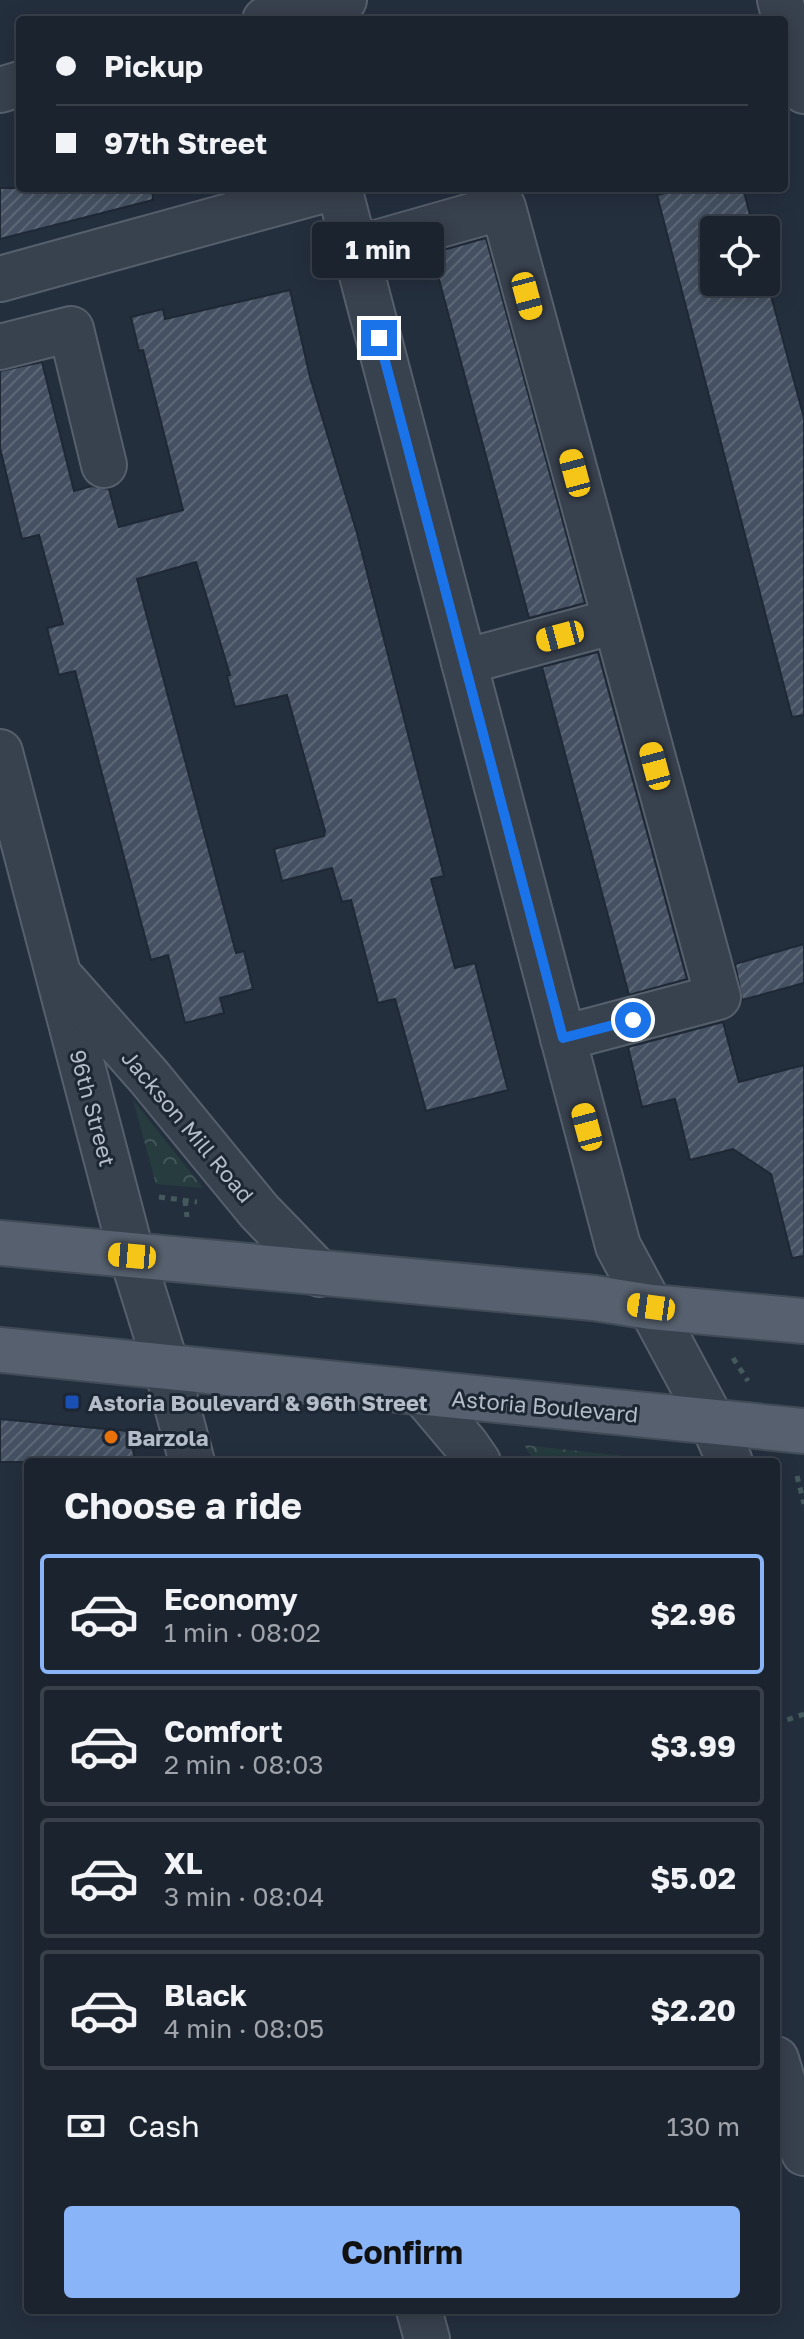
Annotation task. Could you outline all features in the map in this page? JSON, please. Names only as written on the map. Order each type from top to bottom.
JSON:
[{"type":"main road","points":[[0,1243],[594,1298],[651,1307],[804,1321]]},
{"type":"main road","name":"Astoria Boulevard","points":[[0,1350],[804,1431]]},
{"type":"street","points":[[285,13],[344,0]]},
{"type":"street","points":[[788,30],[804,91]]},
{"type":"street","points":[[0,279],[316,192]]},
{"type":"street","points":[[340,192],[618,1246],[712,1421],[728,1458]]},
{"type":"street","points":[[355,249],[465,202],[503,207],[718,997],[563,1038]]},
{"type":"street","points":[[0,347],[71,329],[104,465]]},
{"type":"street","points":[[464,662],[615,621]]},
{"type":"street","name":"96th Street","points":[[0,752],[132,1256],[191,1458]]},
{"type":"street","name":"Jackson Mill Road","points":[[59,975],[149,1077],[259,1211],[320,1274]]},
{"type":"street","points":[[423,1394],[475,1458]]},
{"type":"street","points":[[780,2072],[804,2153]]},
{"type":"street","points":[[420,2314],[427,2339]]},
{"type":"path","points":[[159,1197],[207,1204]]},
{"type":"path","points":[[185,1200],[187,1217]]},
{"type":"path","points":[[728,1350],[748,1381]]},
{"type":"path","points":[[797,1476],[804,1504]]},
{"type":"path","points":[[780,1723],[804,1714]]},
{"type":"green space","points":[[133,1100],[203,1188],[156,1184]]},
{"type":"green space","points":[[524,1445],[643,1458],[532,1458]]},
{"type":"building","points":[[0,188],[16,188],[16,192],[152,192],[153,200],[0,239]]},
{"type":"building","points":[[669,192],[744,192],[750,216],[700,216],[700,296],[771,296],[804,418],[804,715],[792,717],[657,195]]},
{"type":"building","points":[[486,238],[585,603],[529,618],[432,253]]},
{"type":"building","points":[[290,290],[310,377],[357,533],[444,876],[431,879],[455,968],[475,963],[508,1090],[426,1111],[395,999],[378,1003],[351,900],[342,902],[332,868],[282,881],[274,849],[324,836],[325,831],[287,695],[235,707],[227,676],[230,675],[196,562],[137,579],[236,953],[244,951],[253,989],[220,998],[224,1013],[185,1023],[168,955],[151,960],[75,671],[59,675],[47,628],[63,624],[39,535],[22,539],[0,448],[0,371],[42,362],[74,491],[92,486],[109,489],[119,527],[183,510],[143,350],[139,351],[131,317],[163,309],[165,319]]},
{"type":"building","points":[[598,652],[687,979],[629,995],[542,667]]},
{"type":"building","points":[[804,944],[804,983],[742,1000],[735,964]]},
{"type":"building","points":[[723,1022],[739,1082],[804,1065],[804,1256],[792,1258],[771,1174],[733,1149],[690,1160],[675,1099],[642,1107],[628,1047]]},
{"type":"building","points":[[0,1419],[128,1431],[135,1458],[24,1458],[24,1462],[0,1462]]},
{"type":"place","name":"Astoria Boulevard & 96th Street","points":[[72,1402]]},
{"type":"place","name":"Barzola","points":[[111,1437]]},
{"type":"route","points":[[379,338],[563,1038],[633,1020]]}]
